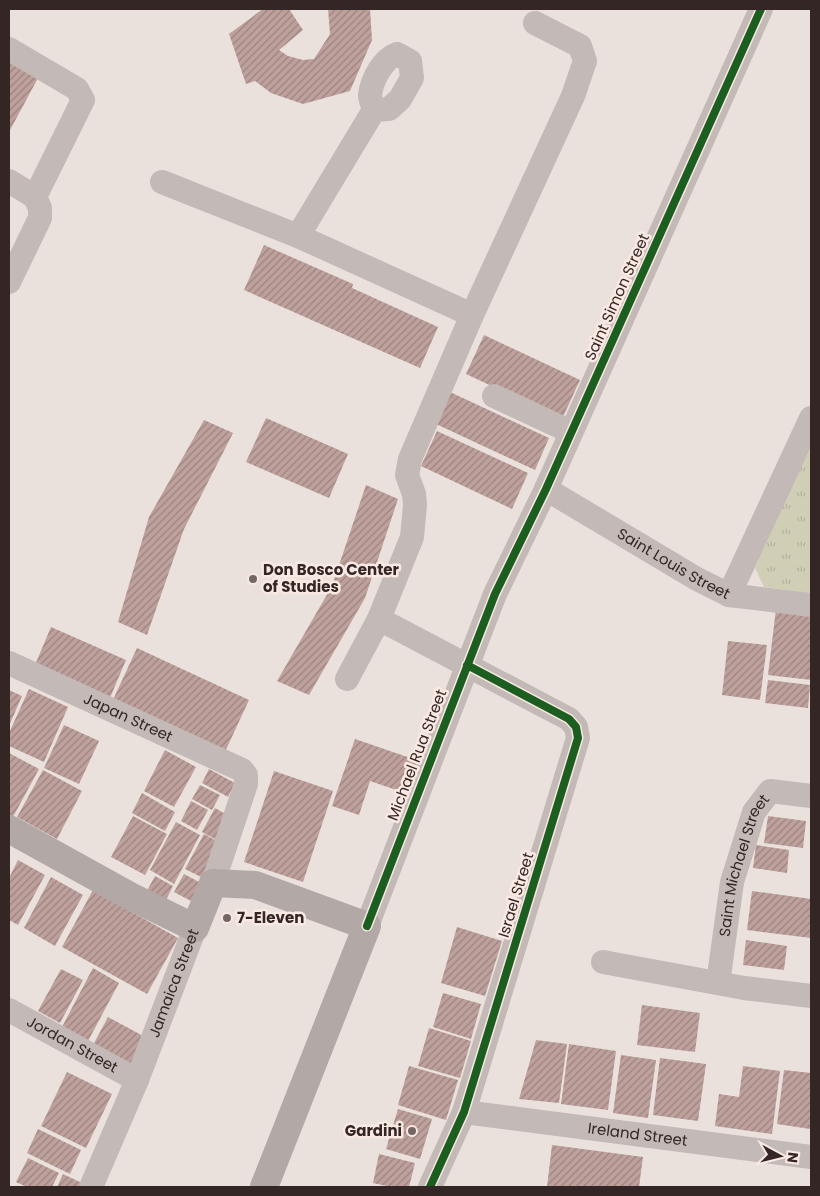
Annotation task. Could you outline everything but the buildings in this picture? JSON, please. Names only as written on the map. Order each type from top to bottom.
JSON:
[{"type":"main road","points":[[9,829],[130,896],[194,928]]},
{"type":"main road","points":[[214,883],[255,886],[366,926]]},
{"type":"main road","name":"Jamaica Street","points":[[194,928],[214,883]]},
{"type":"main road","name":"Michael Rua Street","points":[[264,1187],[366,926]]},
{"type":"street","name":"Saint Simon Street","points":[[495,594],[546,489],[761,9]]},
{"type":"street","points":[[347,679],[379,618],[412,537],[415,505],[414,494],[407,475],[410,459],[472,314],[573,96],[585,61],[580,46],[535,23]]},
{"type":"street","points":[[9,49],[77,89],[83,100],[35,197]]},
{"type":"street","points":[[298,236],[374,110]]},
{"type":"street","points":[[9,181],[35,197],[40,208],[40,218],[9,282]]},
{"type":"street","points":[[162,182],[298,236],[472,314]]},
{"type":"street","points":[[494,396],[571,432]]},
{"type":"street","points":[[729,595],[811,418]]},
{"type":"street","name":"Saint Louis Street","points":[[546,489],[697,579],[729,595],[811,605]]},
{"type":"street","name":"Michael Rua Street","points":[[366,926],[495,594]]},
{"type":"street","name":"Israel Street","points":[[379,618],[569,719],[576,727],[578,738],[464,1112],[430,1187]]},
{"type":"street","name":"Japan Street","points":[[9,664],[242,770],[246,775]]},
{"type":"street","name":"Jamaica Street","points":[[214,883],[246,784],[246,775]]},
{"type":"street","name":"Saint Michael Street","points":[[718,982],[732,882],[754,812],[770,791],[811,796]]},
{"type":"street","name":"Jamaica Street","points":[[91,1187],[137,1080],[194,928]]},
{"type":"street","points":[[602,962],[811,996]]},
{"type":"street","name":"Jordan Street","points":[[9,1010],[137,1080]]},
{"type":"street","name":"Ireland Street","points":[[464,1112],[811,1157]]},
{"type":"green space","points":[[811,443],[811,593],[764,587],[755,568]]},
{"type":"cycle path","points":[[367,926],[495,594],[546,489],[761,9]]},
{"type":"cycle path","points":[[430,1187],[464,1112],[578,738],[576,727],[569,719],[467,665]]},
{"type":"place","name":"Don Bosco Center of Studies","points":[[253,579]]},
{"type":"place","name":"7-Eleven","points":[[227,918]]},
{"type":"place","name":"Gardini","points":[[412,1131]]}]
